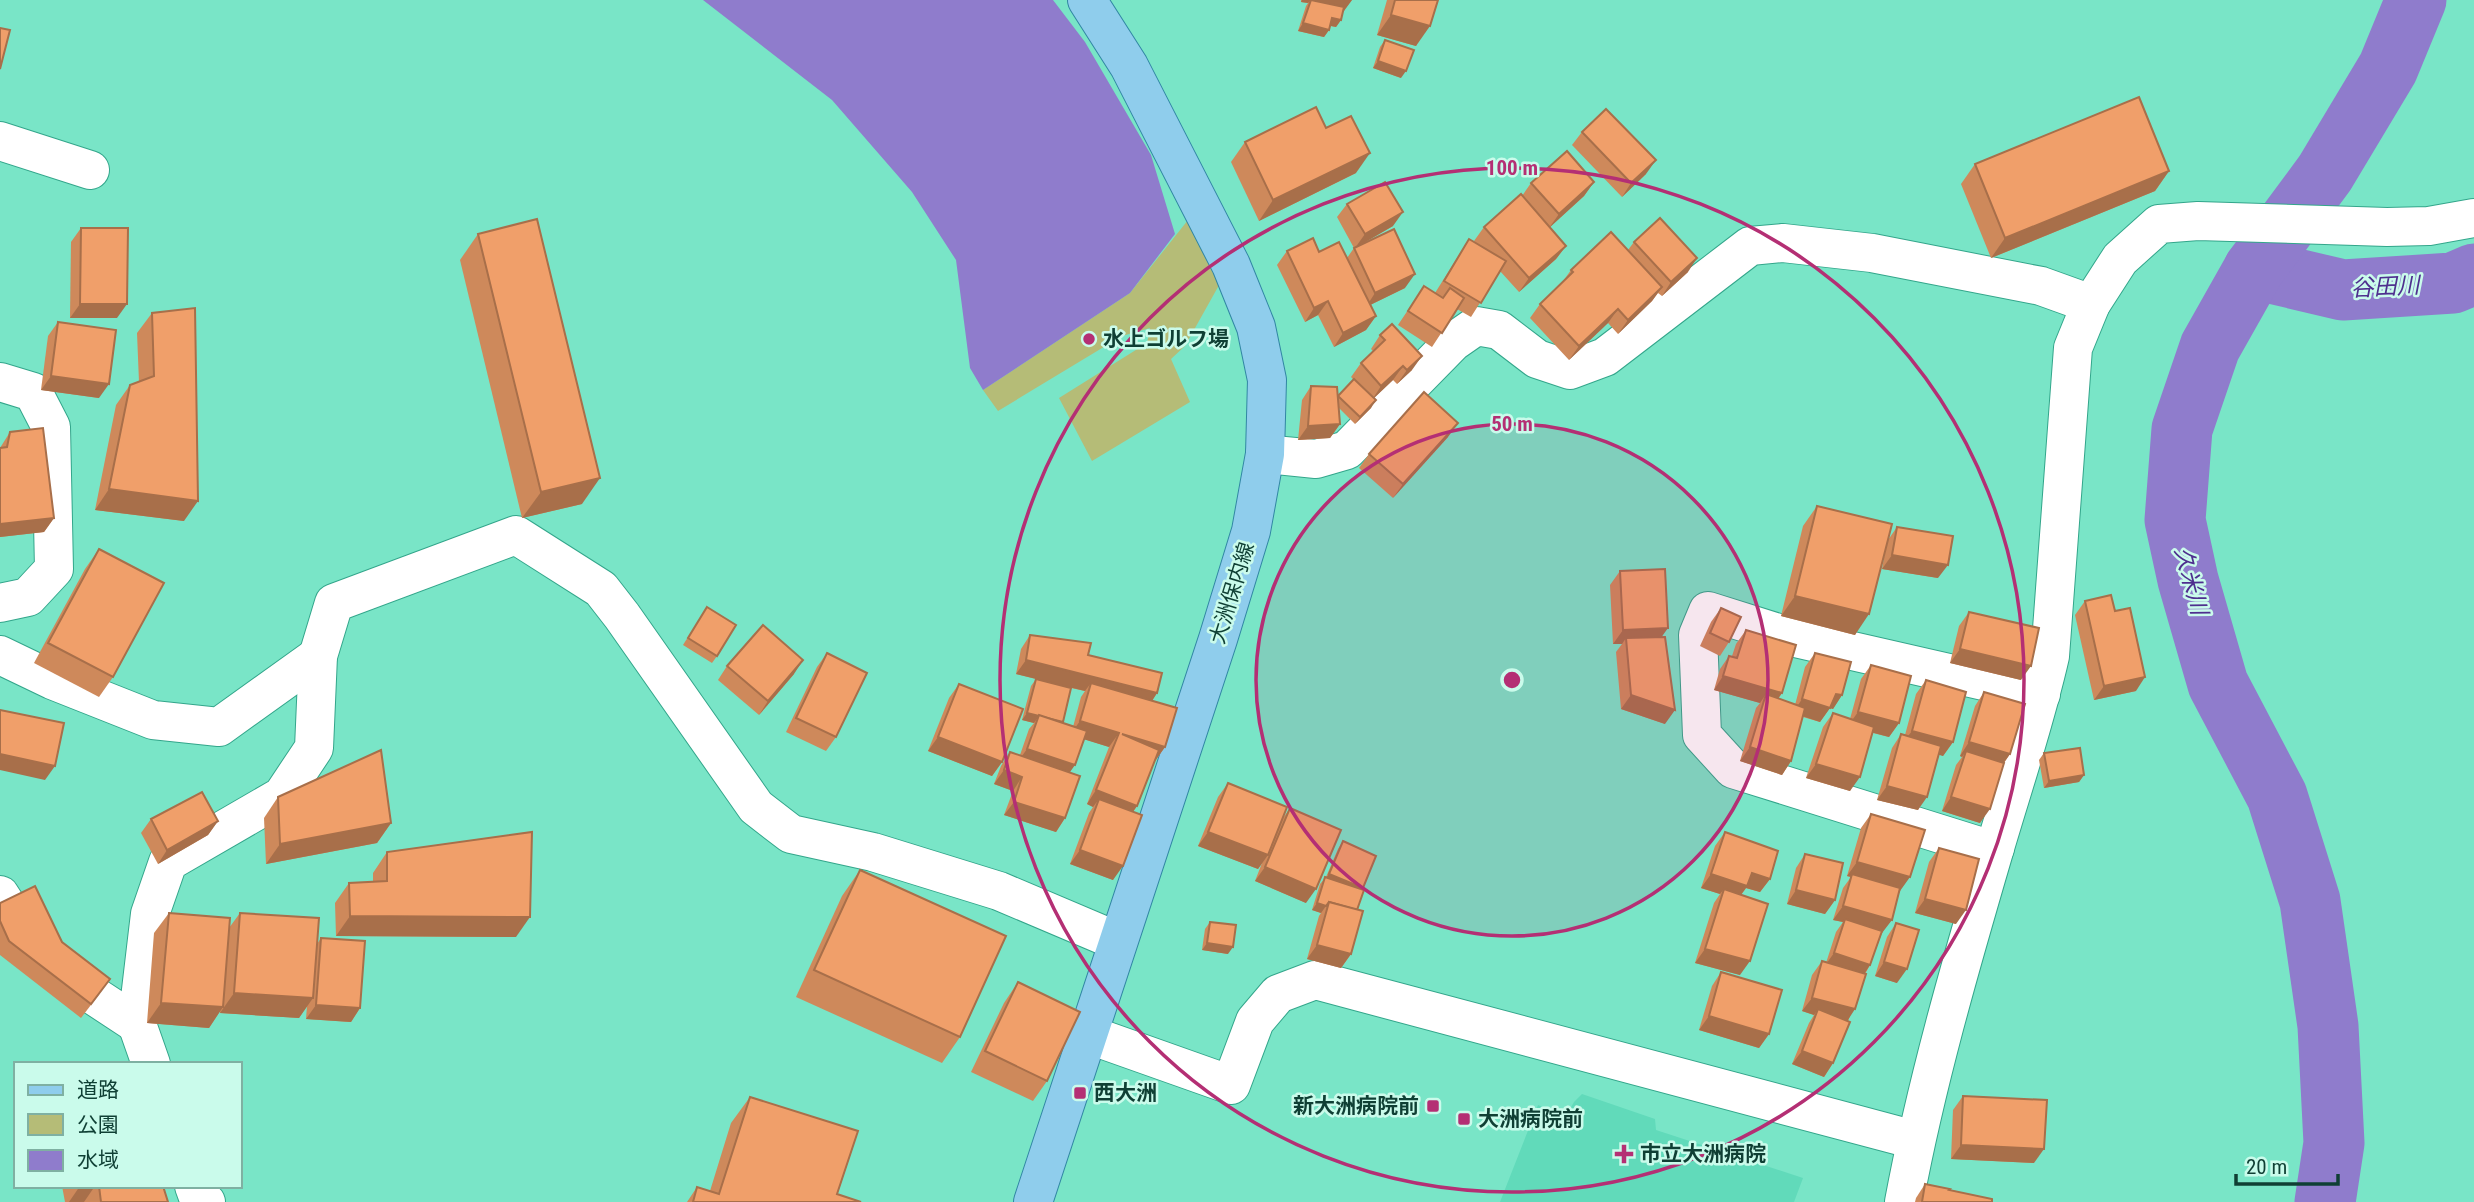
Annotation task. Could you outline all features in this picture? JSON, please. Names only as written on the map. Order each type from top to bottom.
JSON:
[{"type":"main road","name":"大洲保内線","points":[[1033,1202],[1226,615],[1251,531],[1265,454],[1266,380],[1256,327],[1231,265],[1129,66],[1087,0]]},
{"type":"street","points":[[0,141],[90,170]]},
{"type":"street","points":[[1904,1202],[1915,1140],[2050,656],[2073,348],[2091,304],[2120,259],[2159,224],[2198,221],[2387,227],[2429,226],[2474,218]]},
{"type":"street","points":[[1265,454],[1317,459],[1347,450],[1453,342],[1476,326],[1499,330],[1537,359],[1570,370],[1605,357],[1750,246],[1783,243],[1872,253],[2041,286],[2091,304]]},
{"type":"street","points":[[0,382],[33,392],[51,427],[54,569],[28,597],[0,603]]},
{"type":"street","points":[[150,1062],[137,1024],[150,914],[168,862],[282,796],[314,748],[318,656],[334,603],[516,535],[600,589],[622,616],[756,807],[791,834],[873,852],[999,891],[1117,941]]},
{"type":"street","points":[[1995,848],[1979,846],[1733,769],[1702,735],[1698,635],[1708,611],[1791,637],[2041,694]]},
{"type":"street","points":[[0,655],[52,680],[153,720],[219,727],[318,656]]},
{"type":"street","points":[[0,895],[44,963],[137,1024]]},
{"type":"street","points":[[1087,1034],[1231,1085],[1255,1021],[1278,993],[1315,979],[1915,1140]]},
{"type":"shaded area","name":"市立大洲病院","points":[[1582,1094],[1655,1119],[1656,1130],[1803,1178],[1794,1202],[1500,1202],[1538,1105],[1566,1116]]},
{"type":"green space","name":"水上ゴルフ場","points":[[1192,215],[1223,278],[1185,346],[1171,359],[1190,402],[1092,461],[1059,398],[1147,343],[1150,328],[1122,336],[998,411],[983,390],[1130,293]]},
{"type":"water","points":[[703,0],[1053,0],[1085,42],[1151,155],[1175,234],[1130,293],[983,390],[970,368],[956,260],[912,192],[832,100]]},
{"type":"building","points":[[1311,0],[1344,7],[1341,20],[1332,18],[1329,30],[1303,23]]},
{"type":"building","points":[[1395,0],[1438,0],[1430,26],[1391,15]]},
{"type":"building","points":[[0,28],[10,30],[0,69]]},
{"type":"building","points":[[1385,40],[1414,50],[1406,71],[1378,61]]},
{"type":"building","points":[[2139,97],[2169,171],[2005,238],[1975,164]]},
{"type":"building","points":[[1316,107],[1326,128],[1351,116],[1370,153],[1273,200],[1245,142]]},
{"type":"building","points":[[1606,109],[1656,160],[1631,183],[1582,132]]},
{"type":"building","points":[[1567,151],[1594,182],[1559,214],[1531,183]]},
{"type":"building","points":[[1385,182],[1403,212],[1365,234],[1347,204]]},
{"type":"building","points":[[1521,194],[1566,246],[1529,278],[1484,227]]},
{"type":"building","points":[[1660,218],[1697,258],[1671,282],[1634,242]]},
{"type":"building","points":[[537,219],[600,478],[541,492],[478,234]]},
{"type":"building","points":[[81,228],[128,228],[127,304],[80,304]]},
{"type":"building","points":[[1394,229],[1415,274],[1375,293],[1354,248]]},
{"type":"building","points":[[1611,232],[1662,287],[1628,320],[1618,309],[1579,346],[1540,304]]},
{"type":"building","points":[[1313,238],[1319,252],[1339,242],[1376,316],[1343,333],[1328,301],[1314,308],[1287,251]]},
{"type":"building","points":[[1469,239],[1506,261],[1481,303],[1444,281]]},
{"type":"building","points":[[1424,286],[1443,298],[1450,288],[1464,298],[1442,333],[1408,311]]},
{"type":"building","points":[[195,308],[198,501],[109,489],[130,385],[154,376],[152,313]]},
{"type":"building","points":[[58,322],[116,330],[109,384],[51,376]]},
{"type":"building","points":[[1392,324],[1422,356],[1407,370],[1403,366],[1381,386],[1361,363],[1385,340],[1380,335]]},
{"type":"building","points":[[1354,379],[1376,400],[1360,417],[1338,396]]},
{"type":"building","points":[[1311,386],[1337,387],[1340,424],[1308,426]]},
{"type":"building","points":[[1424,392],[1458,423],[1403,484],[1369,454]]},
{"type":"building","points":[[43,428],[54,518],[0,524],[0,448],[7,447],[10,432]]},
{"type":"building","points":[[1817,506],[1892,524],[1869,614],[1795,596]]},
{"type":"building","points":[[1897,527],[1953,536],[1948,565],[1892,555]]},
{"type":"building","points":[[99,549],[164,583],[113,677],[48,643]]},
{"type":"building","points":[[1665,569],[1668,628],[1623,630],[1620,571]]},
{"type":"building","points":[[2111,595],[2115,611],[2130,608],[2145,677],[2104,686],[2085,601]]},
{"type":"building","points":[[707,607],[736,625],[717,656],[688,638]]},
{"type":"building","points":[[1721,608],[1741,617],[1729,642],[1710,633]]},
{"type":"building","points":[[1969,612],[2039,628],[2031,666],[1960,649]]},
{"type":"building","points":[[763,625],[803,660],[768,701],[727,666]]},
{"type":"building","points":[[1746,630],[1796,645],[1782,693],[1723,676],[1729,656],[1737,658]]},
{"type":"building","points":[[1030,635],[1091,643],[1088,655],[1162,673],[1157,693],[1026,660]]},
{"type":"building","points":[[1665,637],[1675,710],[1631,695],[1626,638]]},
{"type":"building","points":[[827,653],[867,673],[836,737],[796,718]]},
{"type":"building","points":[[1815,653],[1851,662],[1842,695],[1836,694],[1830,708],[1802,699]]},
{"type":"building","points":[[1871,665],[1911,676],[1899,723],[1858,712]]},
{"type":"building","points":[[1036,679],[1071,688],[1063,722],[1027,713]]},
{"type":"building","points":[[1926,680],[1966,692],[1953,742],[1912,731]]},
{"type":"building","points":[[1091,683],[1177,708],[1165,747],[1122,734],[1159,750],[1137,806],[1096,790],[1119,733],[1080,721]]},
{"type":"building","points":[[959,684],[1023,709],[1002,762],[938,737]]},
{"type":"building","points":[[1984,692],[2025,704],[2010,754],[1969,742]]},
{"type":"building","points":[[1766,694],[1805,708],[1791,761],[1750,747]]},
{"type":"building","points":[[0,710],[64,723],[55,766],[0,754]]},
{"type":"building","points":[[1833,713],[1874,727],[1860,777],[1816,764]]},
{"type":"building","points":[[1039,715],[1087,731],[1075,765],[1027,749]]},
{"type":"building","points":[[1901,734],[1941,746],[1927,797],[1887,786]]},
{"type":"building","points":[[2080,748],[2084,775],[2049,781],[2044,753]]},
{"type":"building","points":[[381,750],[391,823],[280,844],[278,797]]},
{"type":"building","points":[[1966,751],[2004,763],[1990,809],[1951,797]]},
{"type":"building","points":[[1010,752],[1080,776],[1065,818],[1014,802],[1022,777],[1004,770]]},
{"type":"building","points":[[1228,783],[1287,807],[1268,855],[1208,832]]},
{"type":"building","points":[[202,792],[218,821],[167,850],[151,819]]},
{"type":"building","points":[[1099,799],[1142,815],[1123,866],[1080,850]]},
{"type":"building","points":[[1290,808],[1341,830],[1316,889],[1265,867]]},
{"type":"building","points":[[1871,814],[1925,830],[1910,877],[1857,862]]},
{"type":"building","points":[[532,832],[530,917],[350,916],[349,883],[387,881],[387,852]]},
{"type":"building","points":[[1725,832],[1778,851],[1770,879],[1752,873],[1747,886],[1711,874]]},
{"type":"building","points":[[1343,841],[1376,856],[1363,888],[1329,874]]},
{"type":"building","points":[[1939,848],[1979,859],[1966,910],[1925,899]]},
{"type":"building","points":[[1805,854],[1843,863],[1835,900],[1796,890]]},
{"type":"building","points":[[860,870],[1006,936],[960,1037],[814,970]]},
{"type":"building","points":[[1852,874],[1900,888],[1892,920],[1843,906]]},
{"type":"building","points":[[1325,877],[1364,890],[1357,910],[1329,902],[1326,906],[1317,903]]},
{"type":"building","points":[[35,886],[62,942],[110,979],[91,1004],[9,941],[0,921],[0,903]]},
{"type":"building","points":[[1724,889],[1768,904],[1750,961],[1705,949]]},
{"type":"building","points":[[1329,902],[1363,911],[1351,954],[1317,945]]},
{"type":"building","points":[[169,913],[230,918],[223,1007],[161,1003]]},
{"type":"building","points":[[240,913],[319,918],[313,998],[234,993]]},
{"type":"building","points":[[1845,919],[1882,931],[1870,965],[1834,953]]},
{"type":"building","points":[[1210,922],[1236,925],[1233,947],[1207,943]]},
{"type":"building","points":[[1896,923],[1919,930],[1907,969],[1884,962]]},
{"type":"building","points":[[321,938],[365,941],[360,1008],[316,1005]]},
{"type":"building","points":[[1822,961],[1866,974],[1855,1009],[1812,998]]},
{"type":"building","points":[[1721,972],[1782,990],[1769,1034],[1709,1016]]},
{"type":"building","points":[[1018,982],[1080,1012],[1047,1081],[985,1051]]},
{"type":"building","points":[[1818,1009],[1850,1022],[1833,1063],[1802,1051]]},
{"type":"building","points":[[1963,1096],[2047,1100],[2044,1149],[1961,1145]]},
{"type":"building","points":[[750,1097],[858,1131],[837,1194],[861,1202],[693,1202],[697,1187],[719,1194]]},
{"type":"building","points":[[1925,1184],[1992,1199],[1992,1202],[1922,1202]]},
{"type":"building","points":[[99,1188],[164,1188],[168,1202],[101,1202]]},
{"type":"waterway","name":"久米川","points":[[2325,1202],[2334,1143],[2328,1026],[2310,901],[2277,796],[2218,684],[2188,580],[2175,520],[2182,429],[2210,347],[2254,269],[2325,173],[2388,68],[2416,0]]},
{"type":"waterway","name":"谷田川","points":[[2254,269],[2343,290],[2453,283],[2474,274]]},
{"type":"place","name":"水上ゴルフ場","points":[[1089,339]]},
{"type":"place","name":"西大洲","points":[[1080,1093]]},
{"type":"place","name":"新大洲病院前","points":[[1433,1106]]},
{"type":"place","name":"大洲病院前","points":[[1464,1119]]},
{"type":"place","name":"市立大洲病院","points":[[1624,1154]]}]
